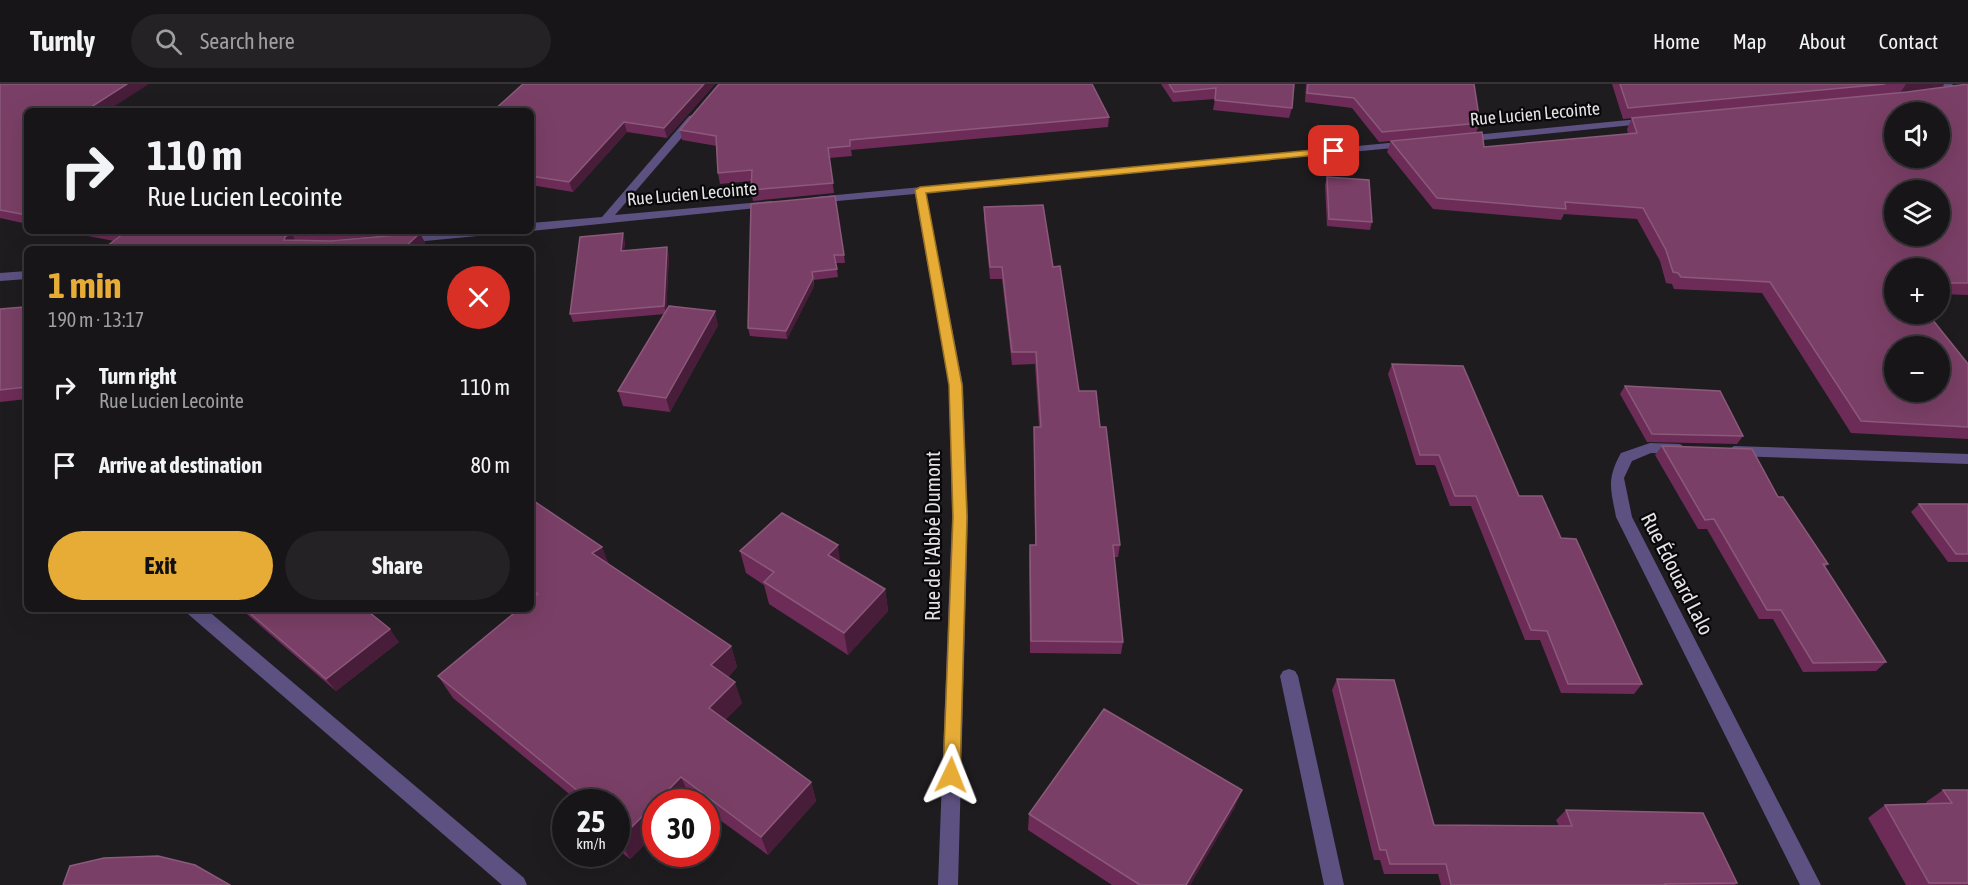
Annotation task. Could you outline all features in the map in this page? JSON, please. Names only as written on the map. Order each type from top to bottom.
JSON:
[{"type":"street","points":[[1947,89],[1968,89]]},
{"type":"street","points":[[605,220],[700,110]]},
{"type":"street","name":"Rue Lucien Lecointe","points":[[1446,141],[1661,120]]},
{"type":"street","points":[[803,201],[1422,143]]},
{"type":"street","name":"Rue de l'Abbé Dumont","points":[[920,190],[956,385],[960,517],[948,885]]},
{"type":"street","name":"Rue Lucien Lecointe","points":[[534,227],[780,204]]},
{"type":"street","points":[[393,240],[456,234]]},
{"type":"street","points":[[0,277],[24,275]]},
{"type":"street","name":"Rue Édouard Lalo","points":[[1697,450],[1650,448],[1626,457],[1617,478],[1624,517],[1811,885]]},
{"type":"street","points":[[1720,450],[1968,459]]},
{"type":"street","points":[[198,612],[517,885]]},
{"type":"street","points":[[1289,676],[1334,885]]},
{"type":"building","points":[[0,84],[127,84],[90,108],[24,108],[24,214],[0,210]]},
{"type":"building","points":[[523,84],[704,84],[664,128],[624,122],[569,182],[534,176],[534,108],[496,108]]},
{"type":"building","points":[[719,84],[1092,84],[1109,117],[850,140],[850,146],[828,148],[833,183],[751,190],[752,170],[718,173],[716,136],[680,130]]},
{"type":"building","points":[[1169,84],[1294,84],[1292,108],[1215,100],[1216,88],[1174,92]]},
{"type":"building","points":[[1308,84],[1474,84],[1480,123],[1382,132],[1354,98],[1307,93]]},
{"type":"building","points":[[1620,84],[1885,84],[1628,108]]},
{"type":"building","points":[[1968,84],[1968,283],[1950,283],[1950,258],[1884,258],[1884,324],[1936,324],[1946,336],[1884,336],[1884,402],[1950,402],[1950,342],[1968,364],[1968,427],[1861,421],[1770,282],[1681,277],[1678,273],[1673,272],[1666,250],[1643,208],[1565,202],[1566,209],[1437,198],[1391,141],[1482,132],[1484,147],[1637,133],[1632,118],[1907,92]]},
{"type":"building","points":[[1327,177],[1369,180],[1372,222],[1329,219]]},
{"type":"building","points":[[835,196],[844,255],[834,255],[837,269],[812,272],[813,278],[786,331],[748,328],[751,204]]},
{"type":"building","points":[[1043,205],[1053,267],[1060,266],[1079,391],[1096,391],[1100,427],[1106,427],[1120,545],[1113,545],[1123,642],[1031,641],[1030,545],[1036,545],[1034,427],[1041,427],[1036,352],[1012,352],[1002,267],[990,267],[984,207]]},
{"type":"building","points":[[623,233],[621,251],[667,247],[664,306],[570,314],[580,237]]},
{"type":"building","points":[[123,234],[290,234],[284,240],[330,241],[419,234],[406,246],[107,246]]},
{"type":"building","points":[[669,306],[715,311],[666,398],[618,391]]},
{"type":"building","points":[[24,307],[24,387],[0,390],[0,309]]},
{"type":"building","points":[[1392,364],[1463,366],[1519,496],[1542,496],[1561,538],[1576,539],[1642,684],[1568,684],[1547,631],[1531,630],[1476,496],[1455,496],[1439,455],[1420,455]]},
{"type":"building","points":[[1625,386],[1720,391],[1743,436],[1652,434]]},
{"type":"building","points":[[1662,446],[1752,449],[1778,497],[1783,497],[1828,564],[1823,564],[1886,662],[1813,663],[1781,610],[1767,610],[1714,519],[1705,520]]},
{"type":"building","points":[[534,501],[602,547],[592,553],[731,646],[711,665],[735,682],[709,708],[811,782],[761,837],[720,806],[720,789],[697,789],[681,777],[669,789],[642,789],[642,817],[630,829],[630,789],[575,789],[438,676],[515,612],[534,612],[534,597],[538,594],[534,591]]},
{"type":"building","points":[[1919,504],[1968,504],[1968,554],[1956,554]]},
{"type":"building","points":[[782,513],[838,545],[828,555],[885,589],[844,633],[764,582],[774,572],[740,551]]},
{"type":"building","points":[[248,612],[369,612],[390,629],[326,679]]},
{"type":"building","points":[[1337,679],[1394,680],[1434,825],[1572,826],[1566,810],[1703,813],[1737,883],[1451,885],[1446,864],[1390,864],[1386,850],[1380,850]]},
{"type":"building","points":[[1104,709],[1242,790],[1186,885],[1140,885],[1029,814]]},
{"type":"building","points":[[1943,790],[1968,790],[1968,883],[1929,883],[1885,805],[1952,803]]},
{"type":"building","points":[[158,856],[195,865],[230,885],[63,885],[70,866],[104,858]]},
{"type":"route","points":[[951,775],[960,517],[956,385],[920,190],[1334,151]]}]
